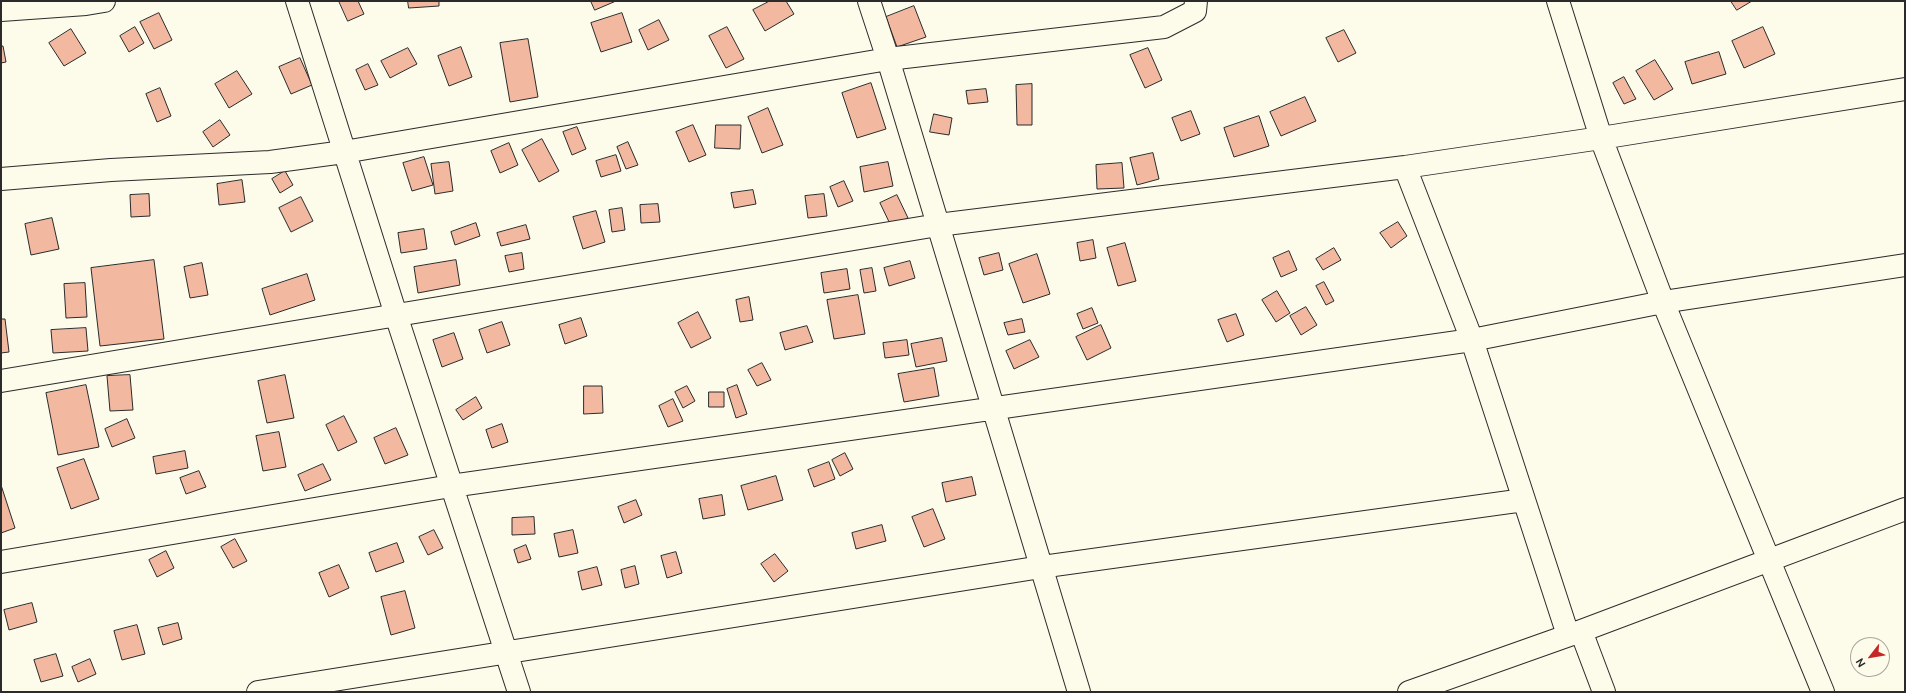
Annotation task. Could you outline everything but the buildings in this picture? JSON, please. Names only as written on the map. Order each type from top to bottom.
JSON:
[{"type":"street","points":[[1,10],[86,4],[104,1]]},
{"type":"street","points":[[297,1],[396,315],[519,692]]},
{"type":"street","points":[[869,1],[888,59],[1079,692]]},
{"type":"street","points":[[1,179],[111,170],[270,162],[344,152],[888,59],[1164,27],[1195,11],[1196,1]]},
{"type":"street","points":[[1558,1],[1601,138],[1663,302],[1823,692]]},
{"type":"street","points":[[1,381],[938,225],[1405,167],[1601,138],[1905,89]]},
{"type":"street","points":[[1405,167],[1472,340],[1524,500],[1575,633],[1604,692]]},
{"type":"street","points":[[1,562],[451,486],[1472,340],[1663,302],[1905,265]]},
{"type":"street","points":[[258,692],[1041,567],[1524,500]]},
{"type":"street","points":[[1409,692],[1575,633],[1905,508]]}]
